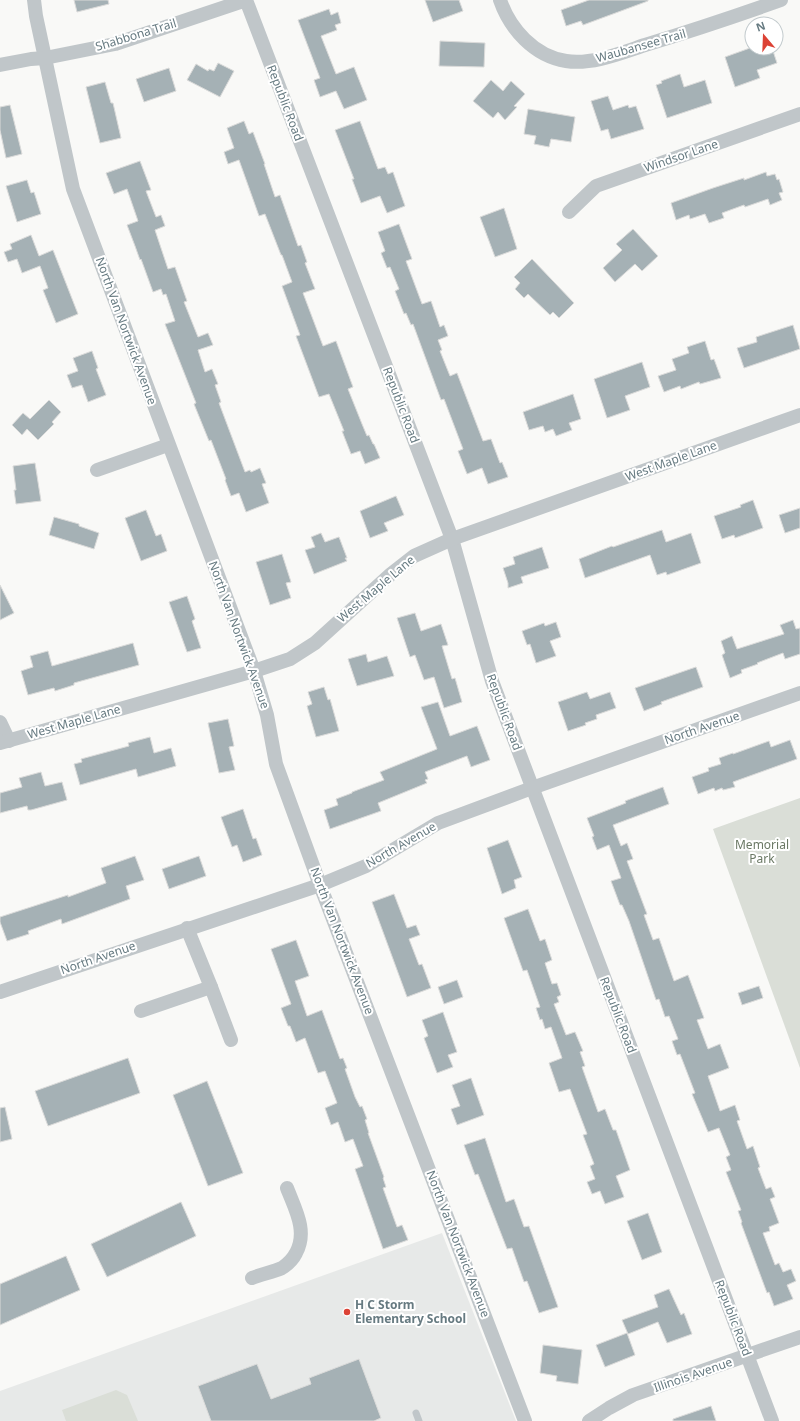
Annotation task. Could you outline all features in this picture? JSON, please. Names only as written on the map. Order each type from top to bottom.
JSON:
[{"type":"street","name":"North Van Nortwick Avenue","points":[[34,0],[36,16],[73,189],[254,671],[267,715],[276,764],[320,885],[525,1421]]},
{"type":"street","name":"Shabbona Trail","points":[[0,65],[115,44],[246,0]]},
{"type":"street","name":"Republic Road","points":[[246,0],[452,539],[492,681],[772,1421]]},
{"type":"street","name":"Waubansee Trail","points":[[500,0],[517,31],[531,46],[558,59],[572,62],[618,54],[699,29],[780,0]]},
{"type":"street","name":"Windsor Lane","points":[[569,212],[596,186],[800,114]]},
{"type":"street","name":"West Maple Lane","points":[[5,742],[254,671],[290,659],[315,643],[390,574],[414,556],[452,539],[800,415]]},
{"type":"street","points":[[97,470],[168,445]]},
{"type":"street","name":"North Avenue","points":[[0,992],[187,928],[320,885],[366,866],[438,823],[800,693]]},
{"type":"street","points":[[0,722],[5,742]]},
{"type":"street","points":[[187,928],[231,1040]]},
{"type":"street","points":[[141,1011],[211,987]]},
{"type":"street","points":[[252,1278],[282,1268],[292,1260],[302,1240],[301,1225],[287,1188]]},
{"type":"street","name":"Illinois Avenue","points":[[589,1421],[632,1396],[800,1337]]},
{"type":"lane","points":[[416,1413],[419,1421]]},
{"type":"shaded area","name":"H C Storm Elementary School","points":[[442,1233],[516,1421],[0,1421],[0,1391]]},
{"type":"green space","name":"Memorial Park","points":[[800,798],[800,1068],[713,829]]},
{"type":"green space","points":[[116,1390],[127,1395],[138,1421],[66,1421],[62,1410]]},
{"type":"building","points":[[74,0],[108,0],[109,4],[77,12]]},
{"type":"building","points":[[425,0],[459,0],[463,11],[433,22]]},
{"type":"building","points":[[589,0],[648,1],[583,25],[581,21],[566,26],[561,10]]},
{"type":"building","points":[[329,9],[331,15],[338,12],[341,23],[335,25],[337,30],[321,36],[336,74],[354,67],[367,100],[344,109],[336,91],[320,97],[314,80],[320,78],[298,20]]},
{"type":"building","points":[[440,41],[485,43],[484,67],[439,66]]},
{"type":"building","points":[[744,50],[744,56],[775,56],[777,63],[757,70],[760,78],[735,87],[725,57]]},
{"type":"building","points":[[218,63],[234,71],[220,97],[187,80],[196,64],[208,71],[209,69],[214,71]]},
{"type":"building","points":[[169,68],[176,91],[144,102],[136,79]]},
{"type":"building","points":[[680,74],[684,87],[705,80],[712,103],[667,118],[656,85],[662,83],[661,81]]},
{"type":"building","points":[[491,80],[503,91],[511,81],[525,94],[514,106],[517,107],[505,120],[498,112],[493,118],[473,101]]},
{"type":"building","points":[[105,82],[111,103],[113,103],[121,138],[100,143],[86,87]]},
{"type":"building","points":[[608,96],[613,110],[628,105],[629,108],[636,106],[644,129],[611,139],[608,129],[601,131],[591,101]]},
{"type":"building","points":[[10,105],[22,154],[6,158],[0,130],[0,107]]},
{"type":"building","points":[[528,109],[575,117],[571,142],[551,139],[549,147],[534,144],[536,136],[524,134]]},
{"type":"building","points":[[244,121],[249,134],[253,132],[275,197],[280,195],[298,246],[301,245],[307,262],[305,263],[315,289],[303,293],[323,346],[336,341],[353,387],[348,389],[367,436],[369,435],[380,458],[365,464],[360,451],[351,454],[342,431],[344,431],[329,394],[319,397],[296,336],[300,335],[282,286],[292,282],[282,255],[265,214],[259,216],[239,160],[228,164],[224,152],[234,148],[227,128]]},
{"type":"building","points":[[360,121],[378,169],[385,167],[388,174],[393,172],[405,206],[387,213],[380,196],[361,203],[352,179],[354,179],[335,130]]},
{"type":"building","points":[[140,161],[151,190],[146,191],[156,217],[161,215],[165,226],[155,230],[168,269],[175,267],[187,301],[184,302],[198,337],[208,333],[213,345],[198,350],[205,372],[212,369],[218,384],[215,385],[221,402],[219,403],[245,472],[250,470],[251,472],[260,468],[266,483],[262,484],[269,503],[246,512],[239,493],[231,496],[211,440],[209,441],[194,404],[196,403],[165,324],[175,321],[166,294],[163,295],[161,289],[153,292],[127,225],[138,221],[127,189],[114,194],[106,173]]},
{"type":"building","points":[[766,172],[767,176],[775,174],[777,180],[779,179],[783,192],[779,193],[782,200],[770,205],[768,199],[745,207],[744,205],[722,213],[724,218],[709,223],[705,214],[690,219],[689,215],[676,220],[671,203],[713,188],[744,178],[744,180]]},
{"type":"building","points":[[27,180],[31,193],[34,192],[41,214],[17,222],[6,186]]},
{"type":"building","points":[[504,208],[517,249],[495,257],[480,217]]},
{"type":"building","points":[[399,224],[412,259],[406,261],[422,304],[431,301],[440,327],[444,325],[448,336],[438,340],[442,350],[440,351],[450,376],[457,373],[483,441],[491,439],[500,463],[502,462],[508,477],[488,484],[482,468],[467,474],[458,451],[463,449],[444,399],[441,400],[413,324],[411,325],[406,313],[404,314],[395,291],[399,289],[390,267],[387,268],[381,253],[385,251],[378,232]]},
{"type":"building","points":[[633,229],[658,256],[642,271],[635,264],[615,282],[603,268],[622,250],[616,244]]},
{"type":"building","points":[[31,235],[39,256],[53,250],[78,314],[56,323],[43,290],[48,288],[40,266],[22,273],[17,259],[8,262],[4,252],[12,249],[10,244]]},
{"type":"building","points":[[532,259],[574,303],[559,318],[553,312],[550,315],[528,294],[524,298],[515,289],[520,283],[514,277]]},
{"type":"building","points":[[793,325],[800,349],[744,368],[737,348],[757,342],[756,337]]},
{"type":"building","points":[[705,341],[711,360],[714,359],[721,378],[700,384],[699,382],[681,389],[680,386],[664,392],[658,376],[676,370],[672,359],[689,353],[687,347]]},
{"type":"building","points":[[92,351],[98,368],[96,369],[106,395],[88,402],[82,385],[72,388],[67,375],[78,371],[73,358]]},
{"type":"building","points":[[642,362],[650,387],[625,396],[630,410],[607,418],[594,379]]},
{"type":"building","points":[[573,394],[581,419],[569,423],[572,430],[556,436],[553,429],[545,432],[543,426],[529,430],[523,412]]},
{"type":"building","points":[[49,400],[61,412],[52,422],[54,424],[38,440],[27,429],[22,435],[12,425],[23,413],[30,419]]},
{"type":"building","points":[[35,463],[41,501],[16,504],[13,466]]},
{"type":"building","points":[[396,496],[404,515],[384,523],[388,531],[370,538],[360,511]]},
{"type":"building","points":[[753,500],[763,528],[735,538],[734,535],[722,539],[714,516],[741,507],[740,505]]},
{"type":"building","points":[[800,508],[800,528],[785,533],[779,515]]},
{"type":"building","points":[[146,510],[156,536],[161,534],[167,551],[141,561],[125,518]]},
{"type":"building","points":[[54,517],[79,524],[79,526],[99,533],[94,549],[49,535]]},
{"type":"building","points":[[662,530],[666,542],[691,533],[701,563],[667,575],[666,572],[657,575],[650,555],[585,578],[579,559],[612,546],[613,547]]},
{"type":"building","points":[[321,533],[325,542],[339,537],[347,561],[314,574],[305,550],[315,547],[311,537]]},
{"type":"building","points":[[542,547],[549,568],[521,577],[523,583],[508,588],[508,583],[503,568],[515,564],[513,557]]},
{"type":"building","points":[[282,554],[291,582],[286,583],[291,598],[270,605],[256,562]]},
{"type":"building","points":[[0,585],[14,613],[0,620]]},
{"type":"building","points":[[187,596],[195,619],[192,621],[201,648],[187,652],[169,602]]},
{"type":"building","points":[[415,613],[421,631],[441,624],[448,645],[442,646],[452,679],[455,678],[462,702],[444,708],[434,677],[424,680],[415,655],[410,657],[397,618]]},
{"type":"building","points":[[793,620],[796,629],[800,628],[800,654],[785,659],[783,653],[741,670],[742,673],[730,678],[722,655],[725,653],[721,641],[732,636],[737,649],[784,634],[780,625]]},
{"type":"building","points":[[556,622],[561,637],[550,641],[556,656],[536,663],[530,644],[527,645],[522,631],[544,623],[545,626]]},
{"type":"building","points":[[133,643],[139,665],[74,683],[74,685],[55,691],[54,688],[28,695],[21,671],[33,667],[30,656],[48,651],[52,666]]},
{"type":"building","points":[[366,654],[368,662],[387,656],[394,676],[357,686],[348,659]]},
{"type":"building","points":[[696,667],[703,687],[661,702],[662,704],[644,711],[635,688]]},
{"type":"building","points":[[324,687],[328,700],[330,699],[339,731],[316,737],[307,706],[312,704],[308,692]]},
{"type":"building","points":[[587,692],[590,699],[610,692],[616,708],[596,715],[597,719],[585,723],[586,725],[568,731],[558,702]]},
{"type":"building","points":[[438,702],[450,736],[477,726],[490,760],[471,767],[467,756],[425,772],[428,779],[425,780],[427,783],[378,803],[381,811],[330,829],[324,810],[338,805],[336,799],[384,780],[380,772],[437,749],[421,707]]},
{"type":"building","points":[[228,719],[234,746],[229,747],[235,770],[219,773],[208,723]]},
{"type":"building","points":[[150,737],[154,753],[171,748],[176,766],[138,777],[136,769],[80,785],[74,764],[82,762],[81,759],[129,746],[128,743]]},
{"type":"building","points":[[790,740],[797,759],[733,782],[735,787],[723,790],[722,788],[715,791],[714,788],[698,794],[692,777],[709,771],[708,768],[721,764],[719,758],[769,741],[771,747]]},
{"type":"building","points":[[41,772],[45,786],[62,782],[67,800],[31,810],[28,810],[27,806],[0,813],[0,793],[22,787],[19,778]]},
{"type":"building","points":[[663,787],[669,804],[613,825],[621,846],[627,843],[633,859],[627,861],[647,914],[644,915],[653,940],[659,938],[674,981],[688,975],[704,1018],[697,1020],[708,1049],[720,1044],[729,1068],[708,1076],[720,1111],[735,1105],[740,1120],[737,1121],[747,1149],[753,1146],[760,1167],[758,1168],[766,1189],[771,1187],[775,1197],[770,1199],[779,1223],[769,1227],[770,1231],[763,1233],[775,1265],[779,1263],[783,1272],[791,1269],[796,1281],[787,1285],[793,1299],[774,1306],[769,1292],[767,1293],[741,1223],[742,1222],[738,1211],[741,1210],[726,1172],[731,1170],[726,1157],[730,1155],[719,1128],[708,1132],[692,1094],[695,1093],[680,1054],[677,1055],[672,1041],[678,1039],[669,1016],[665,1017],[659,999],[656,1000],[629,921],[622,905],[620,905],[611,881],[621,878],[609,845],[597,850],[592,837],[594,836],[587,818],[626,803],[625,801]]},
{"type":"building","points":[[243,809],[253,839],[256,838],[262,855],[243,862],[237,845],[232,847],[221,817]]},
{"type":"building","points":[[508,840],[522,877],[514,880],[516,888],[502,894],[487,848]]},
{"type":"building","points":[[135,856],[144,880],[126,886],[130,899],[62,924],[61,919],[28,931],[29,934],[7,941],[0,922],[0,917],[68,895],[68,897],[106,883],[101,868]]},
{"type":"building","points":[[199,856],[206,876],[169,889],[162,869]]},
{"type":"building","points":[[394,894],[407,928],[416,925],[420,935],[409,939],[419,965],[422,964],[431,988],[407,997],[372,902]]},
{"type":"building","points":[[528,909],[540,941],[545,939],[552,960],[545,963],[552,984],[557,983],[561,995],[557,997],[559,1002],[554,1004],[566,1035],[575,1032],[583,1051],[580,1052],[585,1066],[582,1067],[598,1112],[605,1109],[613,1130],[616,1130],[630,1170],[616,1176],[624,1197],[605,1204],[600,1191],[592,1194],[587,1182],[595,1179],[590,1166],[594,1164],[583,1135],[587,1134],[570,1089],[559,1092],[549,1063],[562,1058],[551,1027],[545,1029],[542,1019],[540,1020],[536,1008],[540,1007],[527,970],[523,971],[504,918]]},
{"type":"building","points":[[296,940],[309,976],[295,981],[307,1016],[322,1010],[340,1059],[343,1058],[347,1068],[345,1069],[355,1097],[360,1107],[362,1106],[367,1119],[365,1120],[368,1133],[384,1177],[386,1187],[383,1188],[397,1227],[402,1225],[408,1240],[383,1249],[355,1169],[363,1166],[353,1139],[345,1142],[338,1122],[331,1125],[325,1108],[337,1103],[325,1071],[318,1073],[305,1038],[296,1042],[281,1008],[291,1004],[271,949]]},
{"type":"building","points":[[457,980],[463,997],[444,1004],[438,987]]},
{"type":"building","points":[[759,986],[763,998],[742,1005],[738,993]]},
{"type":"building","points":[[443,1012],[457,1052],[448,1055],[453,1067],[437,1073],[424,1038],[428,1036],[422,1020]]},
{"type":"building","points":[[128,1058],[140,1093],[48,1126],[35,1091]]},
{"type":"building","points":[[471,1078],[484,1115],[457,1125],[451,1109],[460,1106],[452,1085]]},
{"type":"building","points":[[207,1081],[243,1173],[208,1186],[173,1095]]},
{"type":"building","points":[[5,1107],[12,1139],[0,1142],[0,1108]]},
{"type":"building","points":[[485,1138],[506,1202],[514,1199],[524,1227],[529,1226],[558,1307],[539,1313],[527,1281],[524,1282],[512,1248],[507,1249],[478,1174],[475,1175],[464,1145]]},
{"type":"building","points":[[181,1202],[196,1236],[107,1277],[91,1244]]},
{"type":"building","points":[[648,1213],[662,1252],[642,1260],[627,1221]]},
{"type":"building","points":[[66,1256],[80,1290],[0,1325],[0,1284]]},
{"type":"building","points":[[669,1289],[681,1315],[684,1313],[692,1334],[667,1343],[658,1322],[628,1334],[622,1320],[658,1307],[654,1295]]},
{"type":"building","points":[[627,1333],[635,1355],[605,1367],[596,1345]]},
{"type":"building","points":[[543,1345],[582,1350],[578,1384],[556,1381],[557,1376],[540,1373]]},
{"type":"building","points":[[359,1359],[381,1418],[374,1421],[211,1421],[198,1386],[257,1364],[271,1399],[311,1384],[309,1378]]},
{"type":"building","points":[[711,1406],[716,1421],[673,1421],[673,1419]]},
{"type":"place","name":"H C Storm Elementary School","points":[[347,1312]]}]
